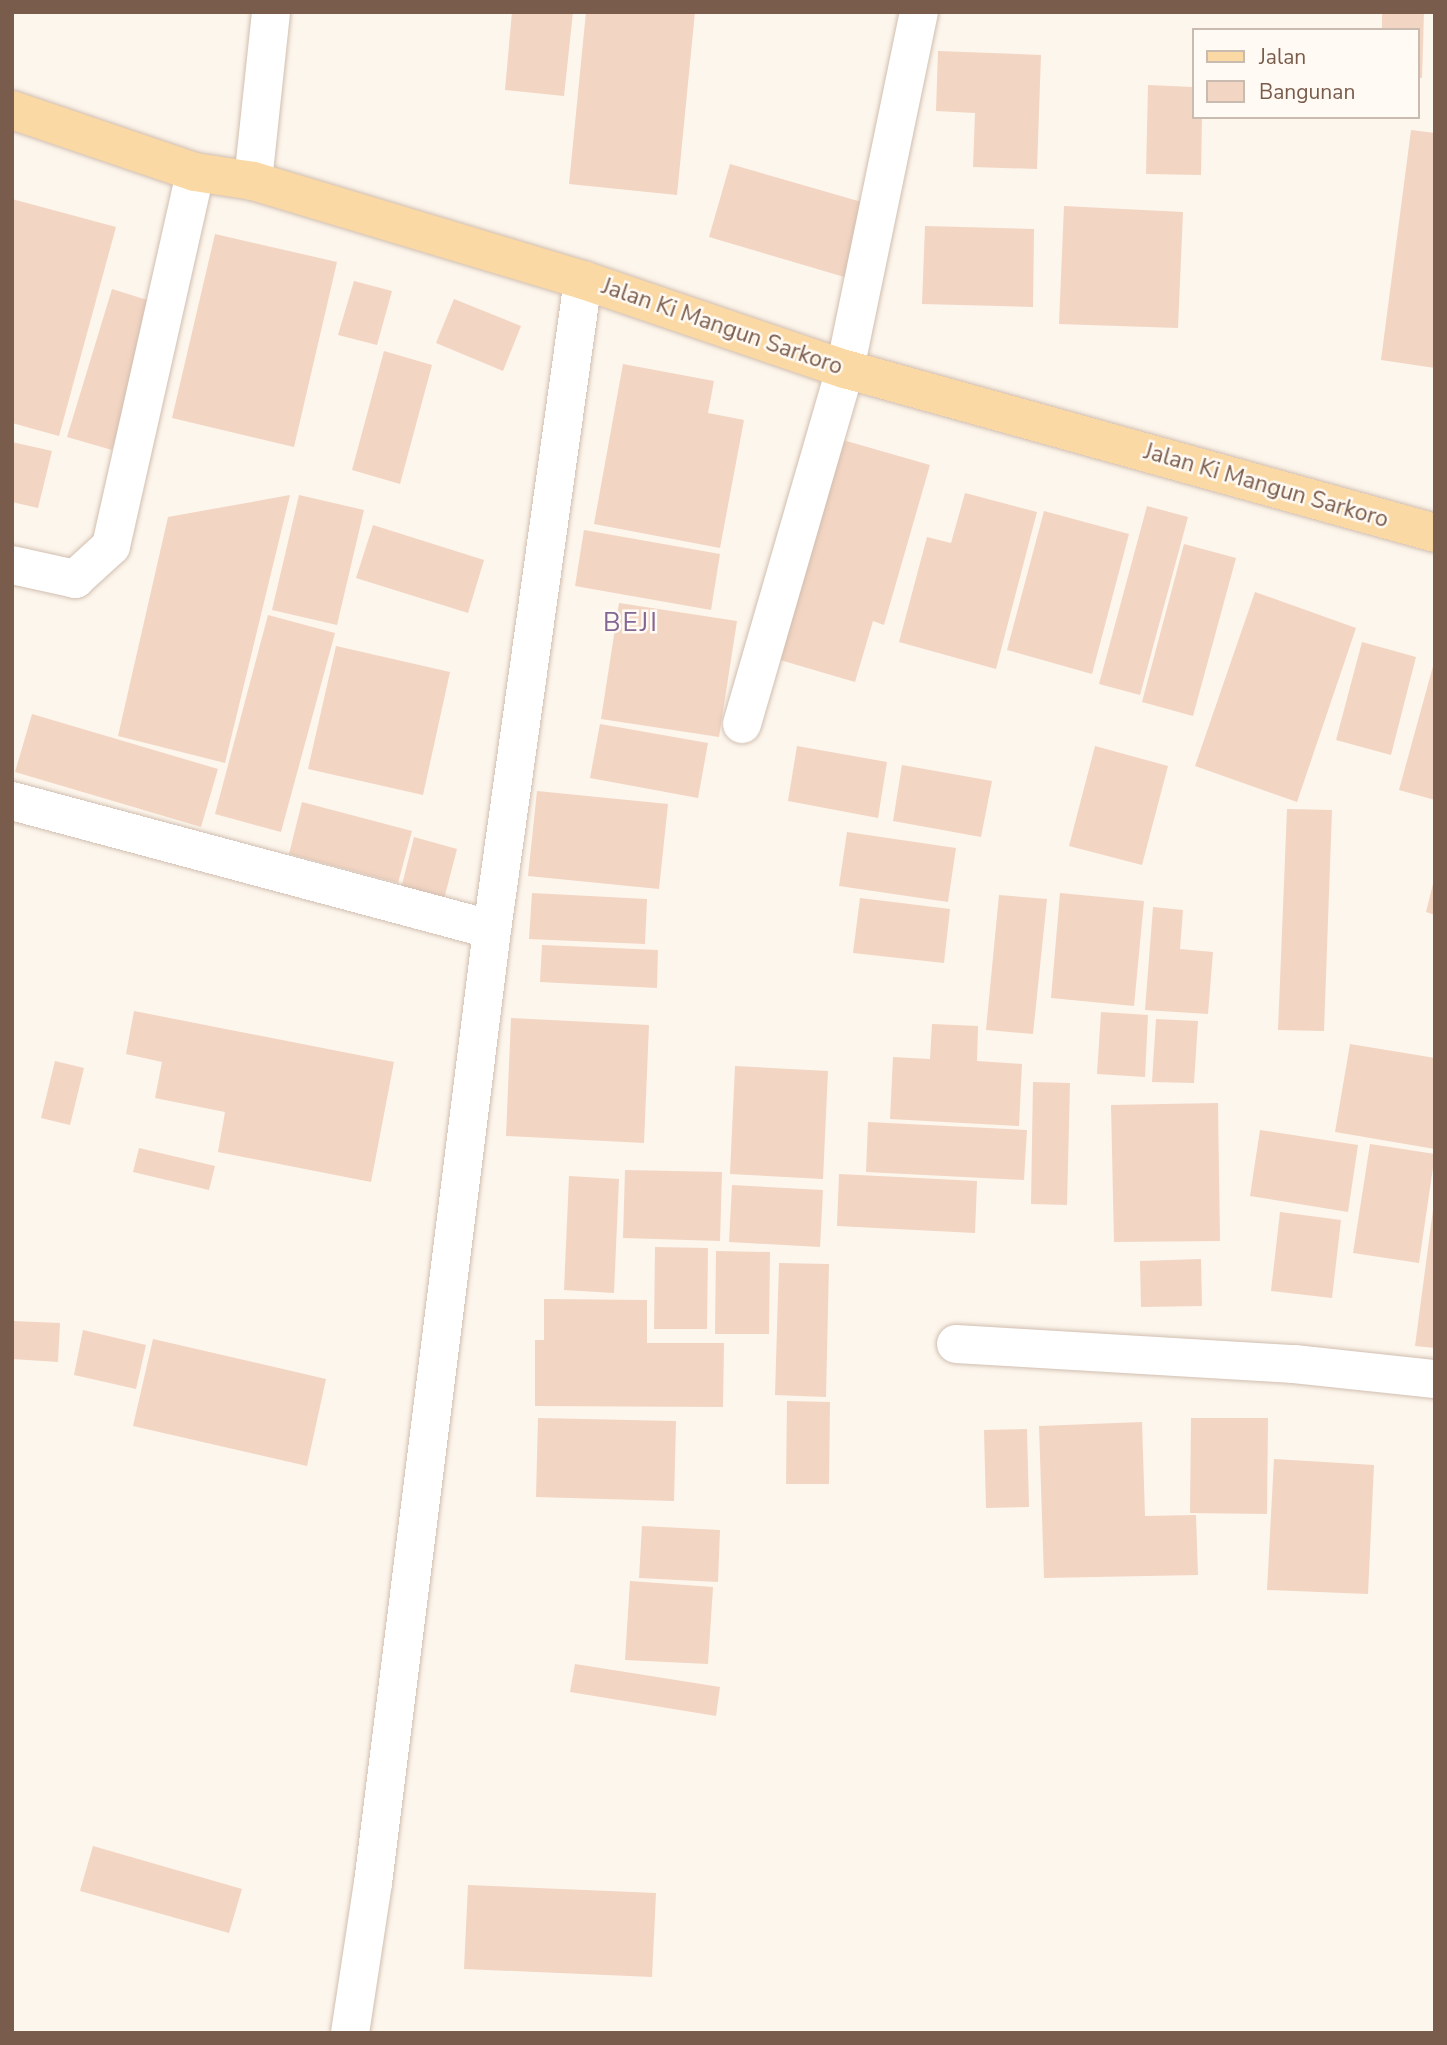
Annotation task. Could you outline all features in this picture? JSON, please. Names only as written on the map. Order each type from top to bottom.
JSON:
[{"type":"main road","name":"Jalan Ki Mangun Sarkoro","points":[[12,110],[195,172],[253,181],[583,280],[845,369],[1435,533]]},
{"type":"street","points":[[253,181],[271,12]]},
{"type":"street","points":[[742,724],[845,369],[919,12]]},
{"type":"street","points":[[12,565],[75,579],[111,546],[195,172]]},
{"type":"street","points":[[350,2033],[373,1883],[492,930],[583,280]]},
{"type":"street","points":[[12,801],[492,930]]},
{"type":"street","points":[[956,1344],[1294,1364],[1435,1379]]},
{"type":"building","points":[[512,12],[573,12],[564,96],[505,90]]},
{"type":"building","points":[[586,12],[695,12],[677,195],[569,184]]},
{"type":"building","points":[[1382,12],[1424,12],[1422,78],[1419,77],[1419,28],[1382,28]]},
{"type":"building","points":[[938,51],[1041,55],[1037,169],[973,167],[975,113],[936,111]]},
{"type":"building","points":[[1148,85],[1192,87],[1192,119],[1202,119],[1201,175],[1146,174]]},
{"type":"building","points":[[1411,130],[1435,133],[1435,368],[1381,360]]},
{"type":"building","points":[[730,164],[872,205],[851,279],[709,237]]},
{"type":"building","points":[[12,199],[116,227],[59,436],[12,423]]},
{"type":"building","points":[[1064,206],[1183,212],[1178,328],[1059,324]]},
{"type":"building","points":[[925,226],[1034,229],[1033,307],[922,304]]},
{"type":"building","points":[[215,234],[337,262],[294,447],[172,418]]},
{"type":"building","points":[[354,281],[392,291],[377,345],[338,335]]},
{"type":"building","points":[[112,289],[157,303],[112,450],[67,437]]},
{"type":"building","points":[[454,299],[521,326],[503,371],[436,343]]},
{"type":"building","points":[[384,351],[432,365],[400,484],[352,470]]},
{"type":"building","points":[[623,364],[714,381],[708,413],[744,420],[720,548],[594,524]]},
{"type":"building","points":[[843,440],[930,465],[884,625],[873,621],[855,682],[780,660]]},
{"type":"building","points":[[12,442],[52,451],[38,508],[12,502]]},
{"type":"building","points":[[965,493],[1037,512],[996,669],[899,642],[927,537],[951,543]]},
{"type":"building","points":[[290,495],[225,763],[118,736],[168,517]]},
{"type":"building","points":[[299,495],[364,510],[337,625],[272,610]]},
{"type":"building","points":[[1147,506],[1188,517],[1140,695],[1099,684]]},
{"type":"building","points":[[1044,511],[1129,534],[1092,674],[1007,650]]},
{"type":"building","points":[[373,525],[484,560],[468,613],[356,578]]},
{"type":"building","points":[[584,530],[720,554],[711,610],[575,586]]},
{"type":"building","points":[[1184,544],[1236,558],[1193,716],[1142,702]]},
{"type":"building","points":[[1255,592],[1356,628],[1297,802],[1195,766]]},
{"type":"building","points":[[619,603],[737,621],[719,737],[601,719]]},
{"type":"building","points":[[268,615],[335,633],[281,832],[215,814]]},
{"type":"building","points":[[1362,642],[1416,657],[1391,755],[1336,740]]},
{"type":"building","points":[[336,646],[450,672],[423,795],[308,769]]},
{"type":"building","points":[[1435,659],[1435,800],[1399,790]]},
{"type":"building","points":[[32,714],[218,769],[201,827],[15,772]]},
{"type":"building","points":[[600,724],[708,743],[698,798],[590,778]]},
{"type":"building","points":[[797,746],[887,762],[878,818],[788,801]]},
{"type":"building","points":[[1095,746],[1168,766],[1142,865],[1069,846]]},
{"type":"building","points":[[902,765],[992,781],[981,837],[893,821]]},
{"type":"building","points":[[537,791],[668,804],[659,889],[528,876]]},
{"type":"building","points":[[302,802],[412,831],[398,883],[289,854]]},
{"type":"building","points":[[1287,809],[1332,810],[1324,1031],[1278,1030]]},
{"type":"building","points":[[847,832],[956,848],[948,902],[839,886]]},
{"type":"building","points":[[414,837],[457,849],[442,907],[399,897]]},
{"type":"building","points":[[1435,880],[1435,915],[1426,912]]},
{"type":"building","points":[[532,893],[647,899],[645,944],[529,939]]},
{"type":"building","points":[[1060,893],[1144,901],[1134,1006],[1051,998]]},
{"type":"building","points":[[999,895],[1047,899],[1033,1034],[986,1030]]},
{"type":"building","points":[[860,898],[950,909],[944,963],[853,953]]},
{"type":"building","points":[[1153,907],[1183,910],[1180,949],[1213,952],[1208,1014],[1145,1010]]},
{"type":"building","points":[[542,945],[658,950],[657,988],[540,982]]},
{"type":"building","points":[[134,1011],[394,1062],[371,1182],[218,1152],[225,1112],[155,1098],[162,1062],[126,1054]]},
{"type":"building","points":[[1101,1012],[1148,1015],[1145,1077],[1097,1074]]},
{"type":"building","points":[[511,1018],[649,1025],[644,1143],[506,1136]]},
{"type":"building","points":[[1156,1019],[1198,1021],[1194,1083],[1152,1082]]},
{"type":"building","points":[[932,1024],[978,1026],[977,1061],[1022,1064],[1019,1126],[890,1119],[893,1057],[930,1059]]},
{"type":"building","points":[[1350,1044],[1435,1058],[1435,1149],[1335,1132]]},
{"type":"building","points":[[55,1061],[84,1068],[70,1125],[41,1118]]},
{"type":"building","points":[[735,1066],[828,1071],[823,1179],[730,1174]]},
{"type":"building","points":[[1033,1082],[1070,1083],[1067,1205],[1031,1204]]},
{"type":"building","points":[[1218,1103],[1220,1241],[1114,1242],[1111,1105]]},
{"type":"building","points":[[868,1122],[1027,1130],[1024,1180],[866,1172]]},
{"type":"building","points":[[1260,1130],[1358,1145],[1348,1212],[1250,1196]]},
{"type":"building","points":[[1370,1144],[1435,1154],[1419,1263],[1353,1253]]},
{"type":"building","points":[[139,1148],[215,1166],[209,1190],[133,1172]]},
{"type":"building","points":[[625,1170],[722,1172],[720,1241],[623,1238]]},
{"type":"building","points":[[839,1174],[977,1181],[975,1233],[837,1226]]},
{"type":"building","points":[[569,1176],[619,1179],[614,1293],[564,1290]]},
{"type":"building","points":[[732,1185],[823,1190],[820,1247],[729,1242]]},
{"type":"building","points":[[1435,1210],[1435,1348],[1415,1346]]},
{"type":"building","points":[[1280,1212],[1341,1220],[1332,1298],[1271,1291]]},
{"type":"building","points":[[655,1247],[708,1248],[707,1329],[654,1329]]},
{"type":"building","points":[[716,1251],[770,1252],[769,1334],[715,1334]]},
{"type":"building","points":[[1201,1259],[1202,1306],[1141,1307],[1140,1261]]},
{"type":"building","points":[[779,1263],[829,1264],[826,1397],[775,1395]]},
{"type":"building","points":[[544,1299],[647,1300],[647,1343],[724,1343],[723,1407],[535,1406],[535,1340],[544,1340]]},
{"type":"building","points":[[12,1321],[60,1323],[58,1362],[12,1359]]},
{"type":"building","points":[[83,1330],[146,1345],[136,1389],[74,1375]]},
{"type":"building","points":[[153,1339],[326,1379],[307,1466],[133,1426]]},
{"type":"building","points":[[787,1401],[830,1402],[829,1484],[786,1484]]},
{"type":"building","points":[[538,1418],[676,1421],[674,1501],[536,1497]]},
{"type":"building","points":[[1191,1418],[1268,1418],[1267,1514],[1190,1513]]},
{"type":"building","points":[[1142,1422],[1145,1516],[1196,1515],[1198,1575],[1044,1578],[1039,1426]]},
{"type":"building","points":[[1027,1429],[1029,1507],[986,1508],[984,1430]]},
{"type":"building","points":[[1274,1459],[1374,1465],[1368,1594],[1267,1590]]},
{"type":"building","points":[[642,1526],[720,1530],[718,1582],[639,1578]]},
{"type":"building","points":[[630,1581],[713,1587],[708,1664],[625,1660]]},
{"type":"building","points":[[575,1664],[720,1687],[716,1716],[570,1692]]},
{"type":"building","points":[[93,1846],[242,1889],[229,1933],[80,1891]]},
{"type":"building","points":[[468,1885],[656,1893],[652,1977],[464,1969]]},
{"type":"district","name":"BEJI","points":[[631,623]]}]
